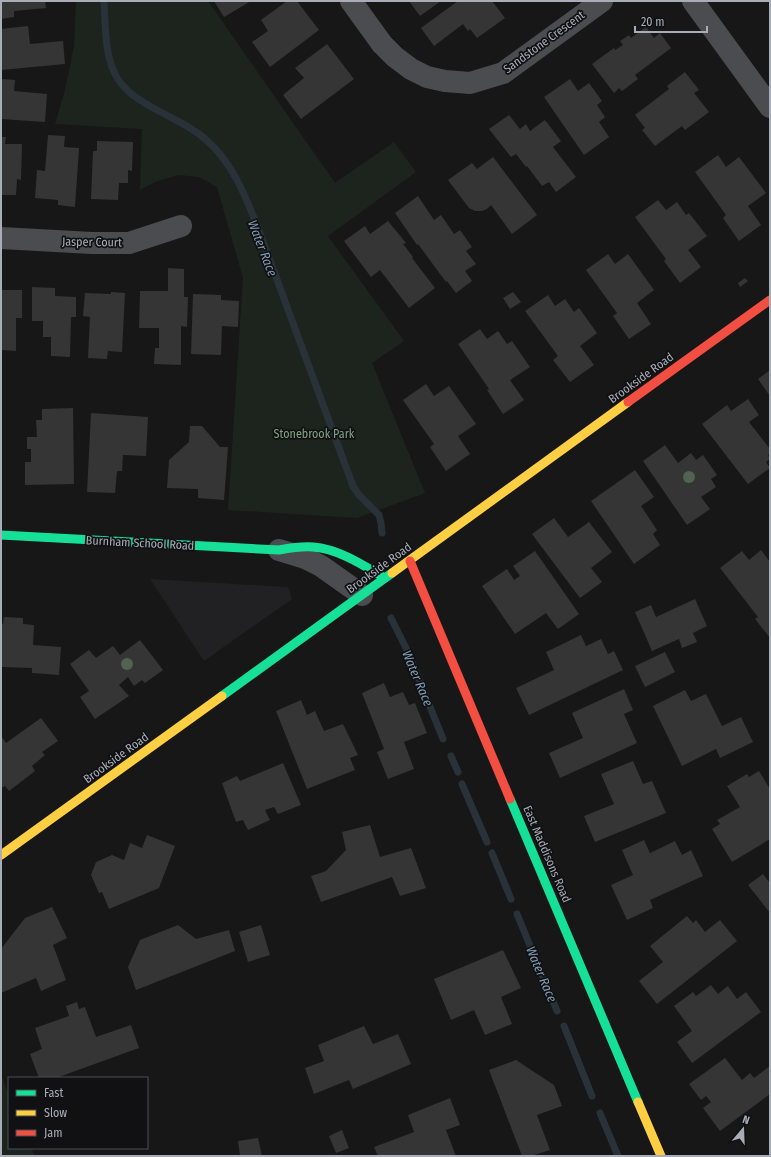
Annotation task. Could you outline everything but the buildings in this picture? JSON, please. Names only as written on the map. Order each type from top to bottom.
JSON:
[{"type":"street","name":"Sandstone Crescent","points":[[350,1],[382,44],[395,57],[411,69],[427,77],[445,81],[470,83],[502,73],[602,1]]},
{"type":"street","points":[[693,1],[770,107]]},
{"type":"street","name":"Jasper Court","points":[[1,238],[92,243],[129,243],[180,226]]},
{"type":"street","name":"Brookside Road","points":[[1,855],[770,300]]},
{"type":"street","name":"Burnham School Road","points":[[1,535],[279,550],[310,546],[328,549],[385,578]]},
{"type":"street","name":"Burnham School Road","points":[[279,550],[316,563],[362,595]]},
{"type":"street","name":"East Maddisons Road","points":[[410,561],[661,1156]]},
{"type":"shaded area","points":[[150,579],[288,587],[292,599],[204,661]]},
{"type":"green space","name":"Stonebrook Park","points":[[76,1],[208,1],[335,183],[394,142],[416,172],[328,236],[404,341],[372,363],[425,493],[357,518],[228,510],[243,278],[217,187],[199,177],[178,175],[155,182],[140,190],[142,129],[55,124],[65,90],[74,46]]},
{"type":"green space","points":[[1,1075],[8,1092],[8,1149],[32,1149],[35,1156],[1,1156]]},
{"type":"waterway","name":"Water Race","points":[[104,1],[107,48],[110,60],[119,81],[137,98],[187,126],[204,138],[214,147],[237,179],[258,228],[353,486],[359,495],[379,515],[382,533]]},
{"type":"waterway","name":"Water Race","points":[[391,618],[408,652],[443,739]]},
{"type":"waterway","name":"Water Race","points":[[451,756],[458,772]]},
{"type":"waterway","name":"Water Race","points":[[462,784],[487,842]]},
{"type":"waterway","name":"Water Race","points":[[492,853],[511,899]]},
{"type":"waterway","name":"Water Race","points":[[517,914],[557,1011]]},
{"type":"waterway","name":"Water Race","points":[[564,1026],[592,1096]]},
{"type":"waterway","name":"Water Race","points":[[600,1113],[618,1156]]},
{"type":"traffic: fast","points":[[1,535],[279,550],[300,547],[323,548],[341,554],[385,578]]},
{"type":"traffic: fast","points":[[222,696],[392,573]]},
{"type":"traffic: fast","points":[[510,799],[638,1102]]},
{"type":"traffic: slow","points":[[392,573],[628,402]]},
{"type":"traffic: slow","points":[[1,855],[222,696]]},
{"type":"traffic: slow","points":[[638,1102],[661,1156]]},
{"type":"traffic: jam","points":[[628,402],[770,300]]},
{"type":"traffic: jam","points":[[410,561],[510,799]]}]
